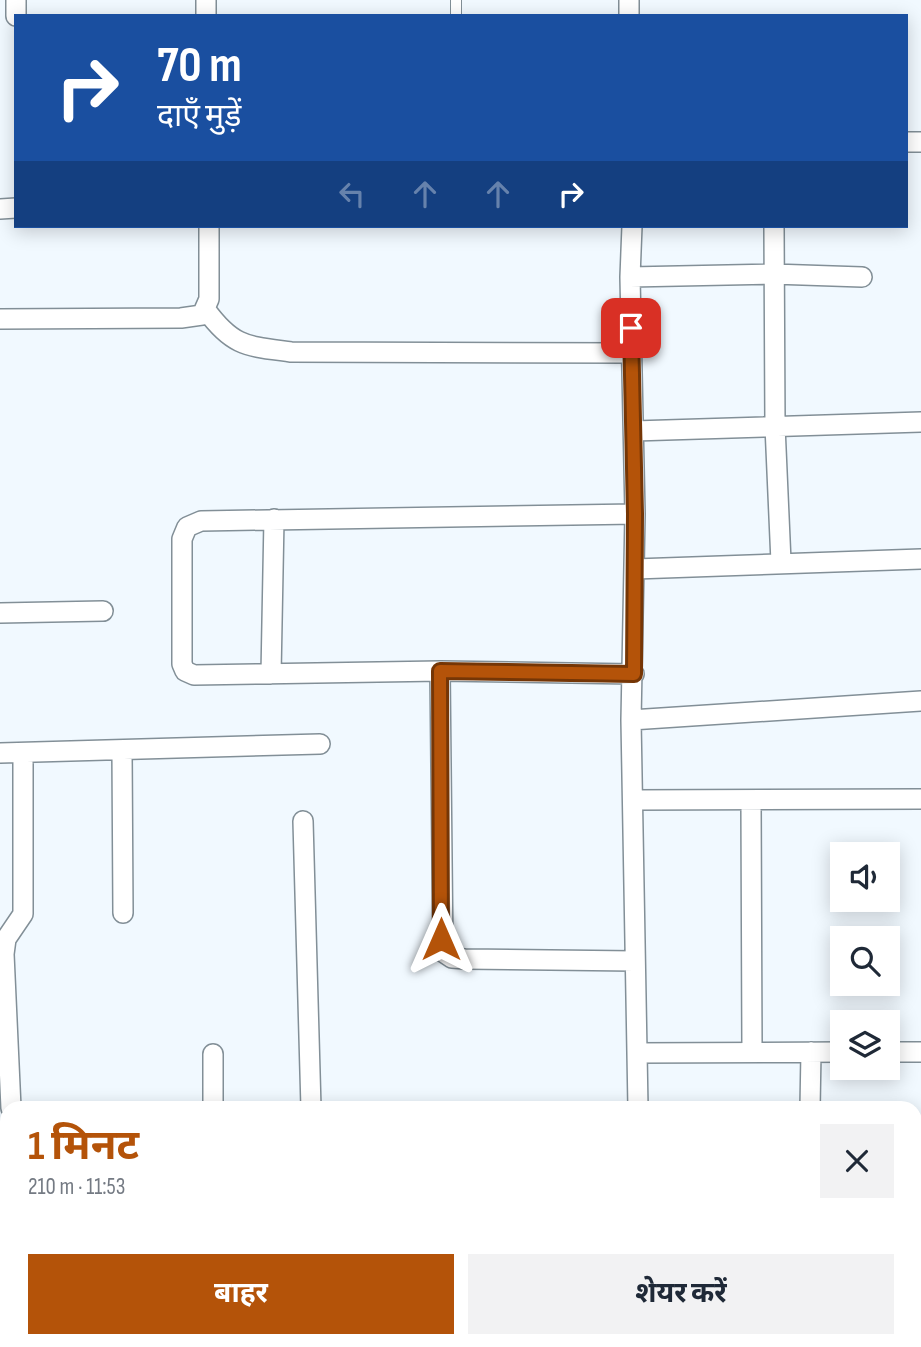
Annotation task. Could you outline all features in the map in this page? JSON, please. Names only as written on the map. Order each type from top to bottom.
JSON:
[{"type":"street","points":[[0,319],[196,317],[206,310],[209,299],[209,228]]},
{"type":"street","points":[[632,228],[630,277],[635,514],[632,720],[638,1101]]},
{"type":"street","points":[[774,228],[775,426],[781,562]]},
{"type":"street","points":[[630,277],[774,274],[862,277]]},
{"type":"street","points":[[206,310],[223,334],[253,346],[291,352],[632,354]]},
{"type":"street","points":[[634,431],[921,422]]},
{"type":"street","points":[[634,674],[440,671],[194,675],[185,671],[182,664],[182,539],[187,527],[201,521],[635,514]]},
{"type":"street","points":[[271,674],[274,519]]},
{"type":"street","points":[[635,569],[921,559]]},
{"type":"street","points":[[0,613],[103,611]]},
{"type":"street","points":[[440,671],[443,952],[452,958],[466,960],[634,961]]},
{"type":"street","points":[[632,720],[921,701]]},
{"type":"street","points":[[0,753],[320,744]]},
{"type":"street","points":[[122,750],[123,913]]},
{"type":"street","points":[[11,1101],[4,954],[6,939],[23,914],[23,753]]},
{"type":"street","points":[[635,800],[921,799]]},
{"type":"street","points":[[751,801],[752,1052]]},
{"type":"street","points":[[303,821],[311,1101]]},
{"type":"street","points":[[810,1101],[811,1052]]},
{"type":"street","points":[[637,1053],[830,1052]]},
{"type":"street","points":[[900,1052],[921,1052]]},
{"type":"street","points":[[213,1054],[213,1101]]},
{"type":"route","points":[[441,939],[440,671],[634,674],[635,514],[631,328]]}]
